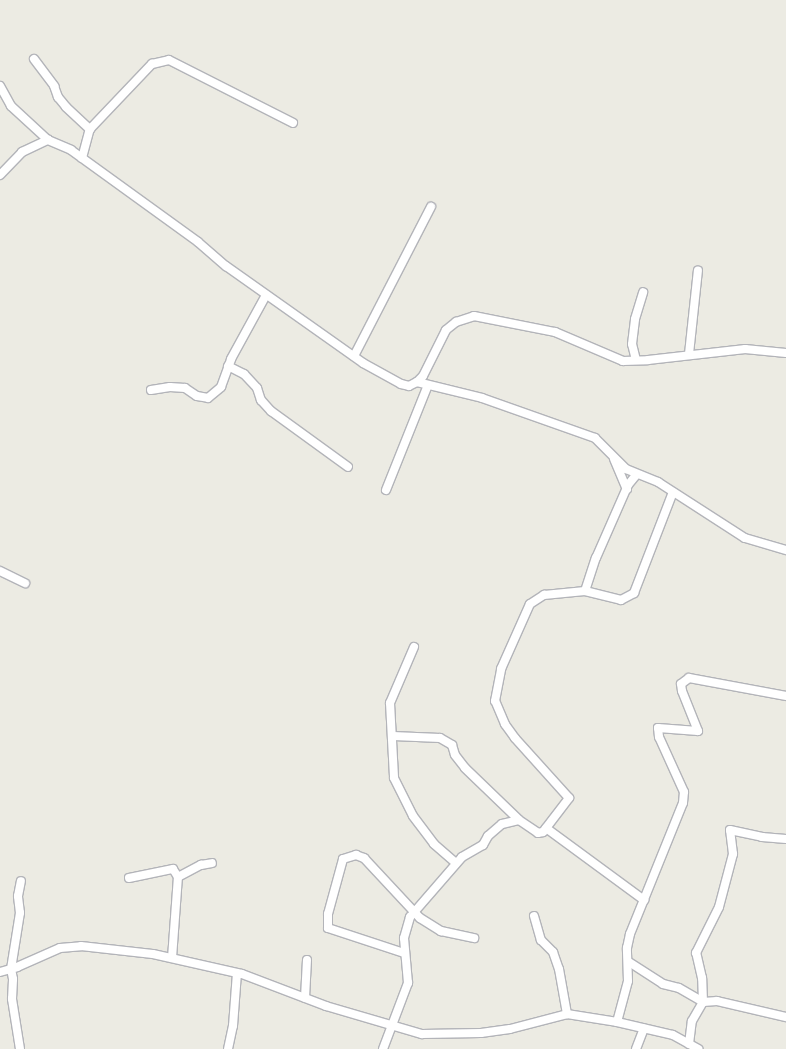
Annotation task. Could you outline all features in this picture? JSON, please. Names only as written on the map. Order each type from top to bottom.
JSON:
[{"type":"street","points":[[34,59],[54,86],[58,97],[66,107],[90,129]]},
{"type":"street","points":[[82,158],[90,129],[152,64],[169,60],[293,123]]},
{"type":"street","points":[[0,86],[11,106],[48,140],[71,150],[266,295],[363,363],[401,384],[409,386],[417,382],[423,376],[446,330],[456,322],[474,316],[555,332],[612,358],[623,361],[745,349],[786,353]]},
{"type":"street","points":[[0,175],[22,152],[48,140]]},
{"type":"street","points":[[354,356],[431,207]]},
{"type":"street","points":[[689,354],[698,270]]},
{"type":"street","points":[[636,360],[632,344],[634,319],[643,292]]},
{"type":"street","points":[[151,390],[170,387],[185,388],[197,396],[208,398],[221,387],[228,366],[266,295]]},
{"type":"street","points":[[228,366],[244,374],[256,388],[261,400],[271,411],[348,466]]},
{"type":"street","points":[[417,382],[482,398],[595,438],[626,469],[673,492],[745,538],[786,550]]},
{"type":"street","points":[[386,490],[428,385]]},
{"type":"street","points":[[612,455],[627,490]]},
{"type":"street","points":[[585,591],[596,558],[628,485],[637,474]]},
{"type":"street","points":[[393,736],[440,738],[452,746],[465,768],[519,820],[538,833],[546,828],[569,798],[505,724],[495,701],[501,669],[530,604],[544,595],[585,591],[621,600],[634,593],[673,492]]},
{"type":"street","points":[[0,572],[25,583]]},
{"type":"street","points":[[414,647],[390,704],[393,736],[391,754],[394,778],[406,802],[434,844],[456,863]]},
{"type":"street","points":[[617,1022],[628,981],[629,962],[627,948],[630,934],[682,803],[684,792],[659,737],[658,728],[698,731],[687,705],[681,684],[689,678],[786,696]]},
{"type":"street","points":[[383,1049],[390,1024],[408,983],[404,953],[405,930],[413,913],[462,856],[483,845],[488,836],[502,824],[519,820]]},
{"type":"street","points":[[546,828],[644,900]]},
{"type":"street","points":[[689,1044],[692,1021],[703,1002],[702,978],[696,953],[719,907],[733,854],[730,830],[762,837],[786,839]]},
{"type":"street","points":[[404,953],[328,928],[328,914],[343,859],[356,855],[364,858],[413,913],[441,931],[474,938]]},
{"type":"street","points":[[178,877],[201,865],[212,864]]},
{"type":"street","points":[[129,878],[173,869],[178,877],[172,958]]},
{"type":"street","points":[[20,1049],[12,999],[13,979],[10,969],[20,913],[18,896],[21,881]]},
{"type":"street","points":[[534,916],[541,940],[553,952],[559,969],[567,1014]]},
{"type":"street","points":[[0,972],[60,948],[81,946],[172,958],[237,972],[326,1006],[428,1035],[481,1033],[510,1029],[567,1014],[617,1022],[673,1035],[698,1049]]},
{"type":"street","points":[[305,998],[307,960]]},
{"type":"street","points":[[629,962],[663,984],[679,988],[703,1002],[717,1001],[786,1017]]},
{"type":"street","points":[[228,1049],[233,1026],[237,972]]},
{"type":"street","points":[[636,1049],[644,1028]]},
{"type":"street","points":[[16,1049],[19,1038]]}]
